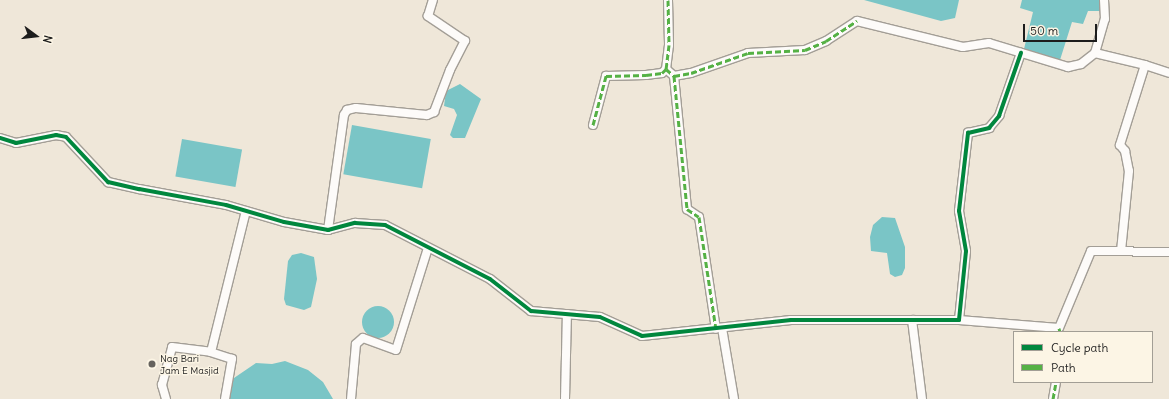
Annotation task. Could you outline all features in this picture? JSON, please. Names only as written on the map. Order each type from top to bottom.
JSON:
[{"type":"street","points":[[328,230],[344,116],[347,110],[356,108],[427,115],[434,112],[450,70],[465,41],[428,16],[433,0]]},
{"type":"street","points":[[666,70],[669,45],[668,0]]},
{"type":"street","points":[[666,70],[674,76],[691,73],[748,53],[805,50],[826,42],[857,21],[963,47],[989,43],[1068,67],[1081,64],[1094,53],[1105,19],[1104,0]]},
{"type":"street","points":[[959,320],[966,251],[959,211],[968,133],[989,128],[999,116],[1021,52]]},
{"type":"street","points":[[1094,53],[1145,65],[1169,73]]},
{"type":"street","points":[[1121,251],[1130,171],[1125,151],[1120,145],[1145,65]]},
{"type":"street","points":[[593,125],[606,76],[646,75],[662,73],[666,70]]},
{"type":"street","points":[[674,76],[687,209],[699,217],[719,328],[734,399]]},
{"type":"street","points":[[0,138],[16,143],[56,135],[66,137],[108,182],[328,230],[355,223],[385,225],[490,278],[531,311],[600,317],[642,336],[791,320],[959,320],[1060,330],[1091,251],[1169,252]]},
{"type":"street","points":[[211,352],[246,211]]},
{"type":"street","points":[[352,399],[356,344],[363,338],[396,350],[428,248]]},
{"type":"street","points":[[565,399],[566,314]]},
{"type":"street","points":[[912,320],[922,399]]},
{"type":"street","points":[[166,399],[162,385],[172,347],[211,352],[232,359],[225,399]]},
{"type":"street","points":[[1053,399],[1056,383]]},
{"type":"water","points":[[864,0],[959,0],[955,18],[941,21]]},
{"type":"water","points":[[1022,0],[1100,0],[1101,11],[1088,11],[1083,24],[1072,22],[1060,60],[1024,49],[1033,12],[1020,8]]},
{"type":"water","points":[[460,84],[481,99],[465,138],[453,138],[450,135],[457,115],[454,109],[444,106],[446,91]]},
{"type":"water","points":[[352,125],[431,139],[422,188],[343,174]]},
{"type":"water","points":[[182,139],[242,150],[235,187],[175,176]]},
{"type":"water","points":[[882,217],[895,218],[905,247],[905,268],[902,275],[895,277],[890,274],[887,253],[871,251],[870,237],[873,225]]},
{"type":"water","points":[[301,253],[314,257],[317,279],[311,307],[304,310],[286,305],[284,299],[288,261],[292,255]]},
{"type":"water","points":[[381,306],[387,308],[392,313],[394,322],[392,331],[387,336],[375,338],[369,336],[364,331],[362,319],[364,313],[369,308]]},
{"type":"water","points":[[285,361],[308,370],[323,382],[333,399],[227,399],[234,378],[256,363],[272,364]]},
{"type":"marked path","points":[[668,0],[669,45],[666,69],[674,76],[687,209],[699,217],[716,329]]},
{"type":"marked path","points":[[674,76],[691,73],[748,53],[805,50],[826,41],[857,21]]},
{"type":"marked path","points":[[593,125],[606,76],[646,75],[662,73],[666,69]]},
{"type":"marked path","points":[[1053,399],[1056,383]]},
{"type":"cycle path","points":[[0,138],[16,143],[56,135],[66,137],[108,182],[226,205],[284,222],[328,230],[355,223],[385,225],[490,279],[531,311],[600,317],[642,336],[791,320],[959,320],[966,251],[959,211],[968,133],[989,128],[999,116],[1021,53]]},
{"type":"place","name":"Nag Bari Jam E Masjid","points":[[152,364]]}]
